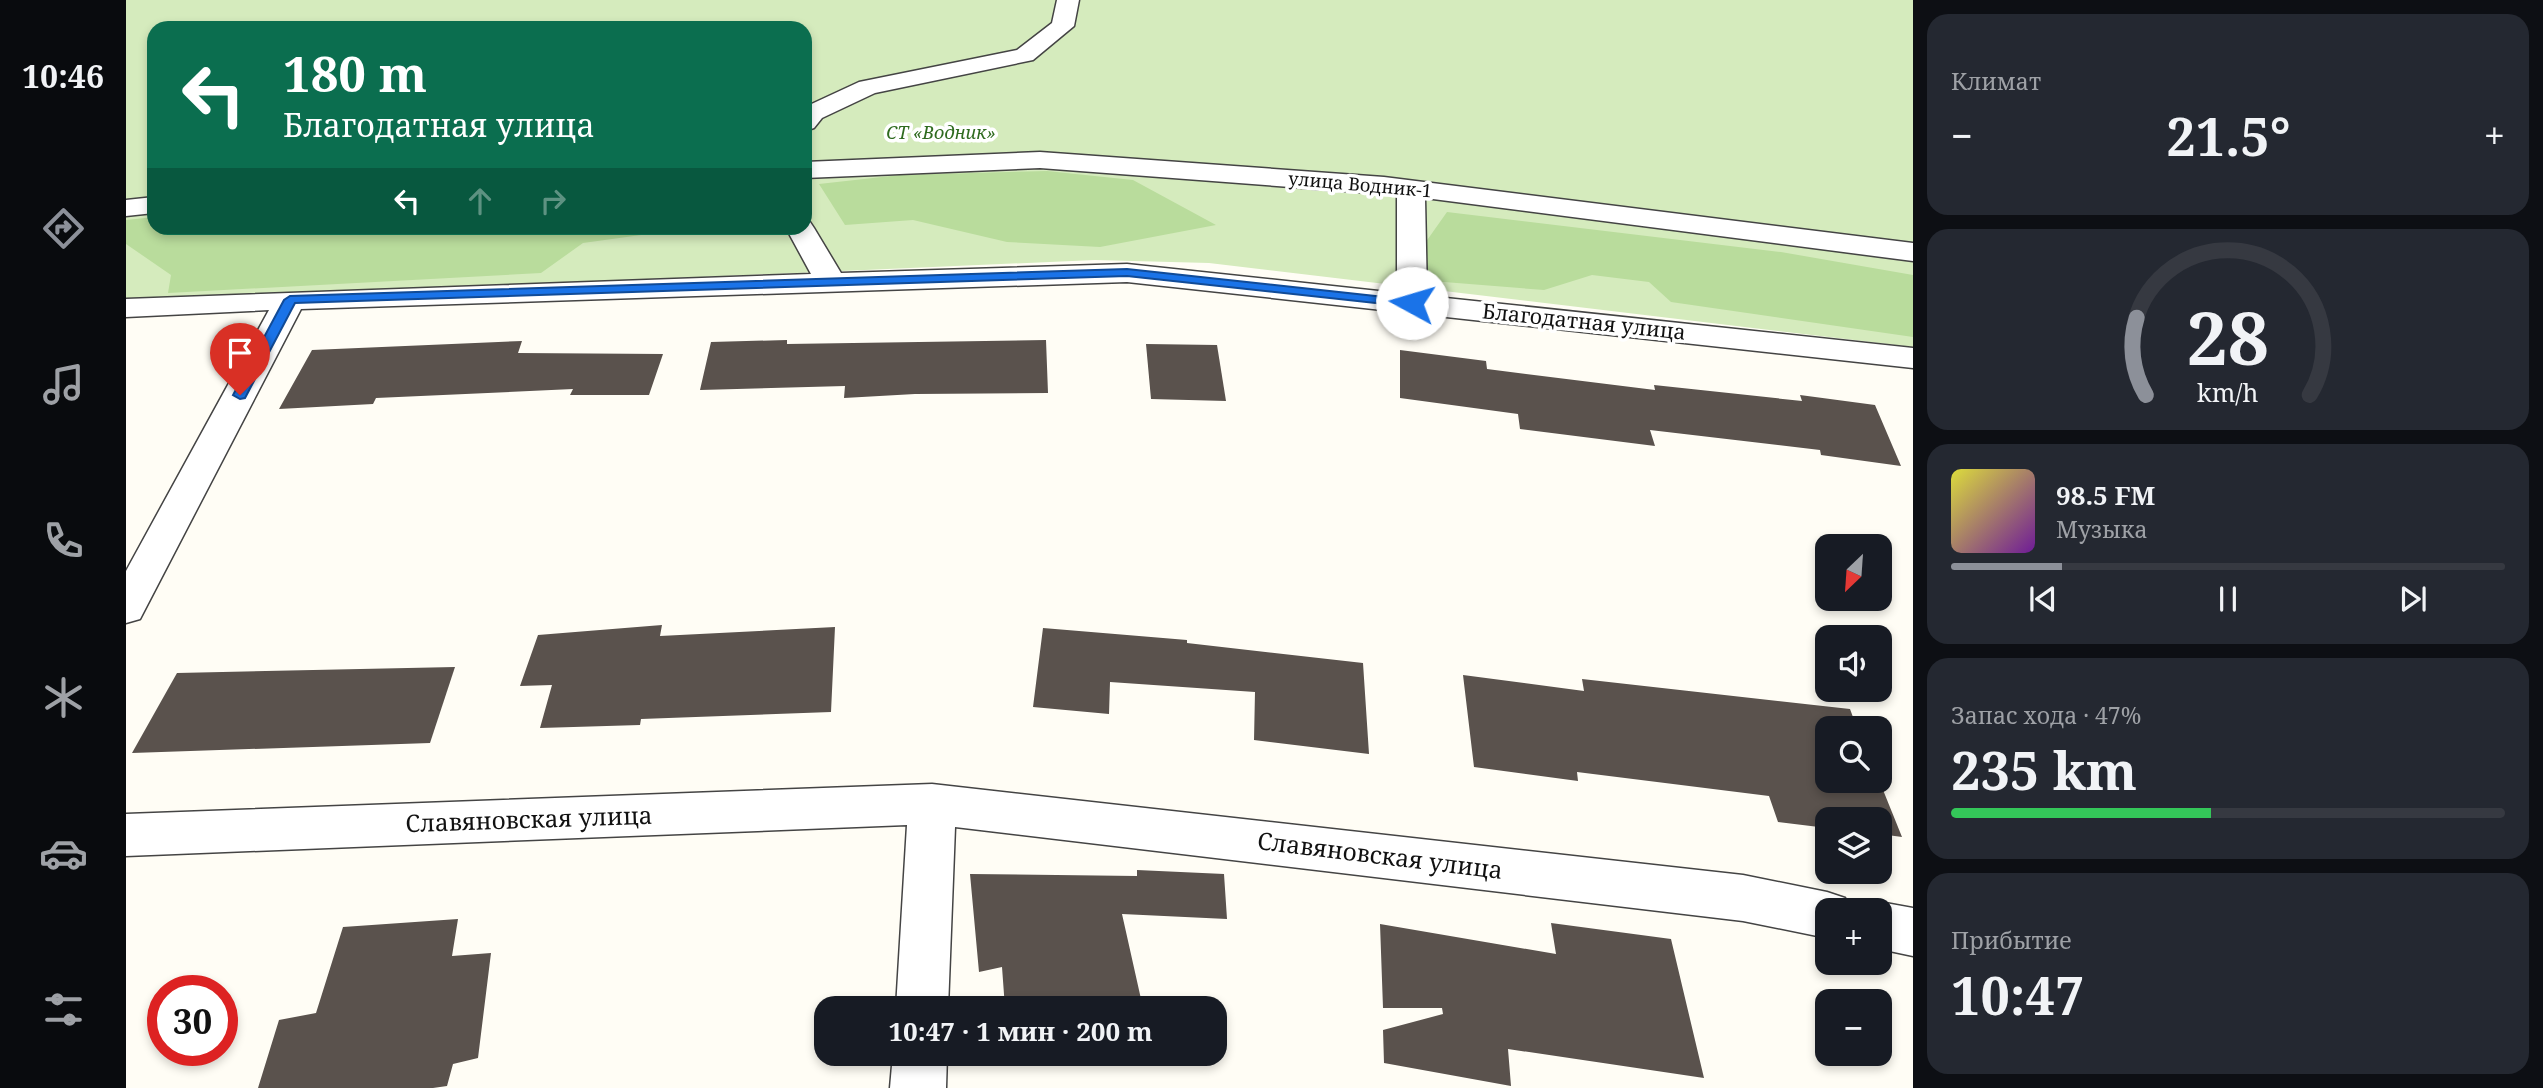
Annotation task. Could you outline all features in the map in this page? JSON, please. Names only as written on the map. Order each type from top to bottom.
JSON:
[{"type":"street","points":[[812,114],[868,87],[1025,55],[1063,26],[1068,0]]},
{"type":"street","name":"улица Водник-1","points":[[812,170],[1040,160],[1411,188],[1913,252]]},
{"type":"street","points":[[1411,188],[1412,303]]},
{"type":"street","points":[[126,208],[147,206]]},
{"type":"street","points":[[804,235],[832,284]]},
{"type":"street","name":"Благодатная улица","points":[[126,308],[290,300],[1127,273],[1913,358]]},
{"type":"street","points":[[126,608],[290,300]]},
{"type":"street","points":[[923,996],[932,804]]},
{"type":"street","name":"Славяновская улица","points":[[126,835],[932,804],[1743,898],[1815,913]]},
{"type":"street","points":[[1892,928],[1913,932]]},
{"type":"street","points":[[918,1088],[919,1066]]},
{"type":"green space","name":"СТ «Водник»","points":[[126,0],[1913,0],[1913,347],[1209,263],[1095,260],[126,302]]},
{"type":"green space","points":[[1047,171],[1133,180],[1216,225],[1100,247],[1007,242],[913,220],[845,225],[819,184],[900,175]]},
{"type":"green space","points":[[1447,212],[1781,252],[1913,275],[1913,337],[1671,302],[1649,282],[1592,275],[1544,290],[1419,280],[1418,253]]},
{"type":"green space","points":[[147,218],[147,235],[641,235],[583,243],[541,273],[168,293],[171,275],[126,244],[126,220]]},
{"type":"building","points":[[787,340],[787,344],[1046,340],[1048,393],[915,394],[844,398],[845,386],[700,390],[711,342]]},
{"type":"building","points":[[522,341],[518,353],[663,354],[649,395],[570,395],[573,389],[376,398],[373,404],[279,409],[312,350]]},
{"type":"building","points":[[1146,344],[1217,345],[1226,401],[1151,399]]},
{"type":"building","points":[[1400,350],[1486,361],[1487,369],[1655,390],[1654,385],[1802,401],[1800,395],[1875,405],[1901,466],[1821,455],[1820,450],[1650,430],[1655,446],[1520,429],[1518,414],[1400,398]]},
{"type":"building","points":[[662,625],[660,636],[835,627],[831,712],[641,719],[640,725],[540,728],[552,685],[520,686],[538,635]]},
{"type":"building","points":[[1043,628],[1187,640],[1187,643],[1363,663],[1369,754],[1254,740],[1255,692],[1110,682],[1109,714],[1033,707]]},
{"type":"building","points":[[455,667],[430,743],[132,753],[177,673]]},
{"type":"building","points":[[1463,675],[1584,691],[1582,679],[1850,709],[1853,716],[1815,716],[1815,793],[1884,793],[1890,807],[1815,807],[1815,827],[1778,822],[1769,796],[1577,772],[1578,781],[1474,767]]},
{"type":"building","points":[[1892,812],[1902,837],[1892,836]]},
{"type":"building","points":[[1137,870],[1224,874],[1227,919],[1122,914],[1140,996],[1004,996],[1002,967],[979,972],[970,874],[1137,876]]},
{"type":"building","points":[[458,919],[452,956],[491,953],[478,1058],[453,1064],[447,1086],[258,1088],[279,1020],[316,1013],[343,927]]},
{"type":"building","points":[[1551,923],[1671,939],[1704,1078],[1508,1049],[1511,1086],[1384,1063],[1383,1030],[1443,1014],[1442,1008],[1383,1008],[1380,924],[1556,954]]},
{"type":"route","points":[[240,395],[290,300],[1127,273],[1412,303]]}]
